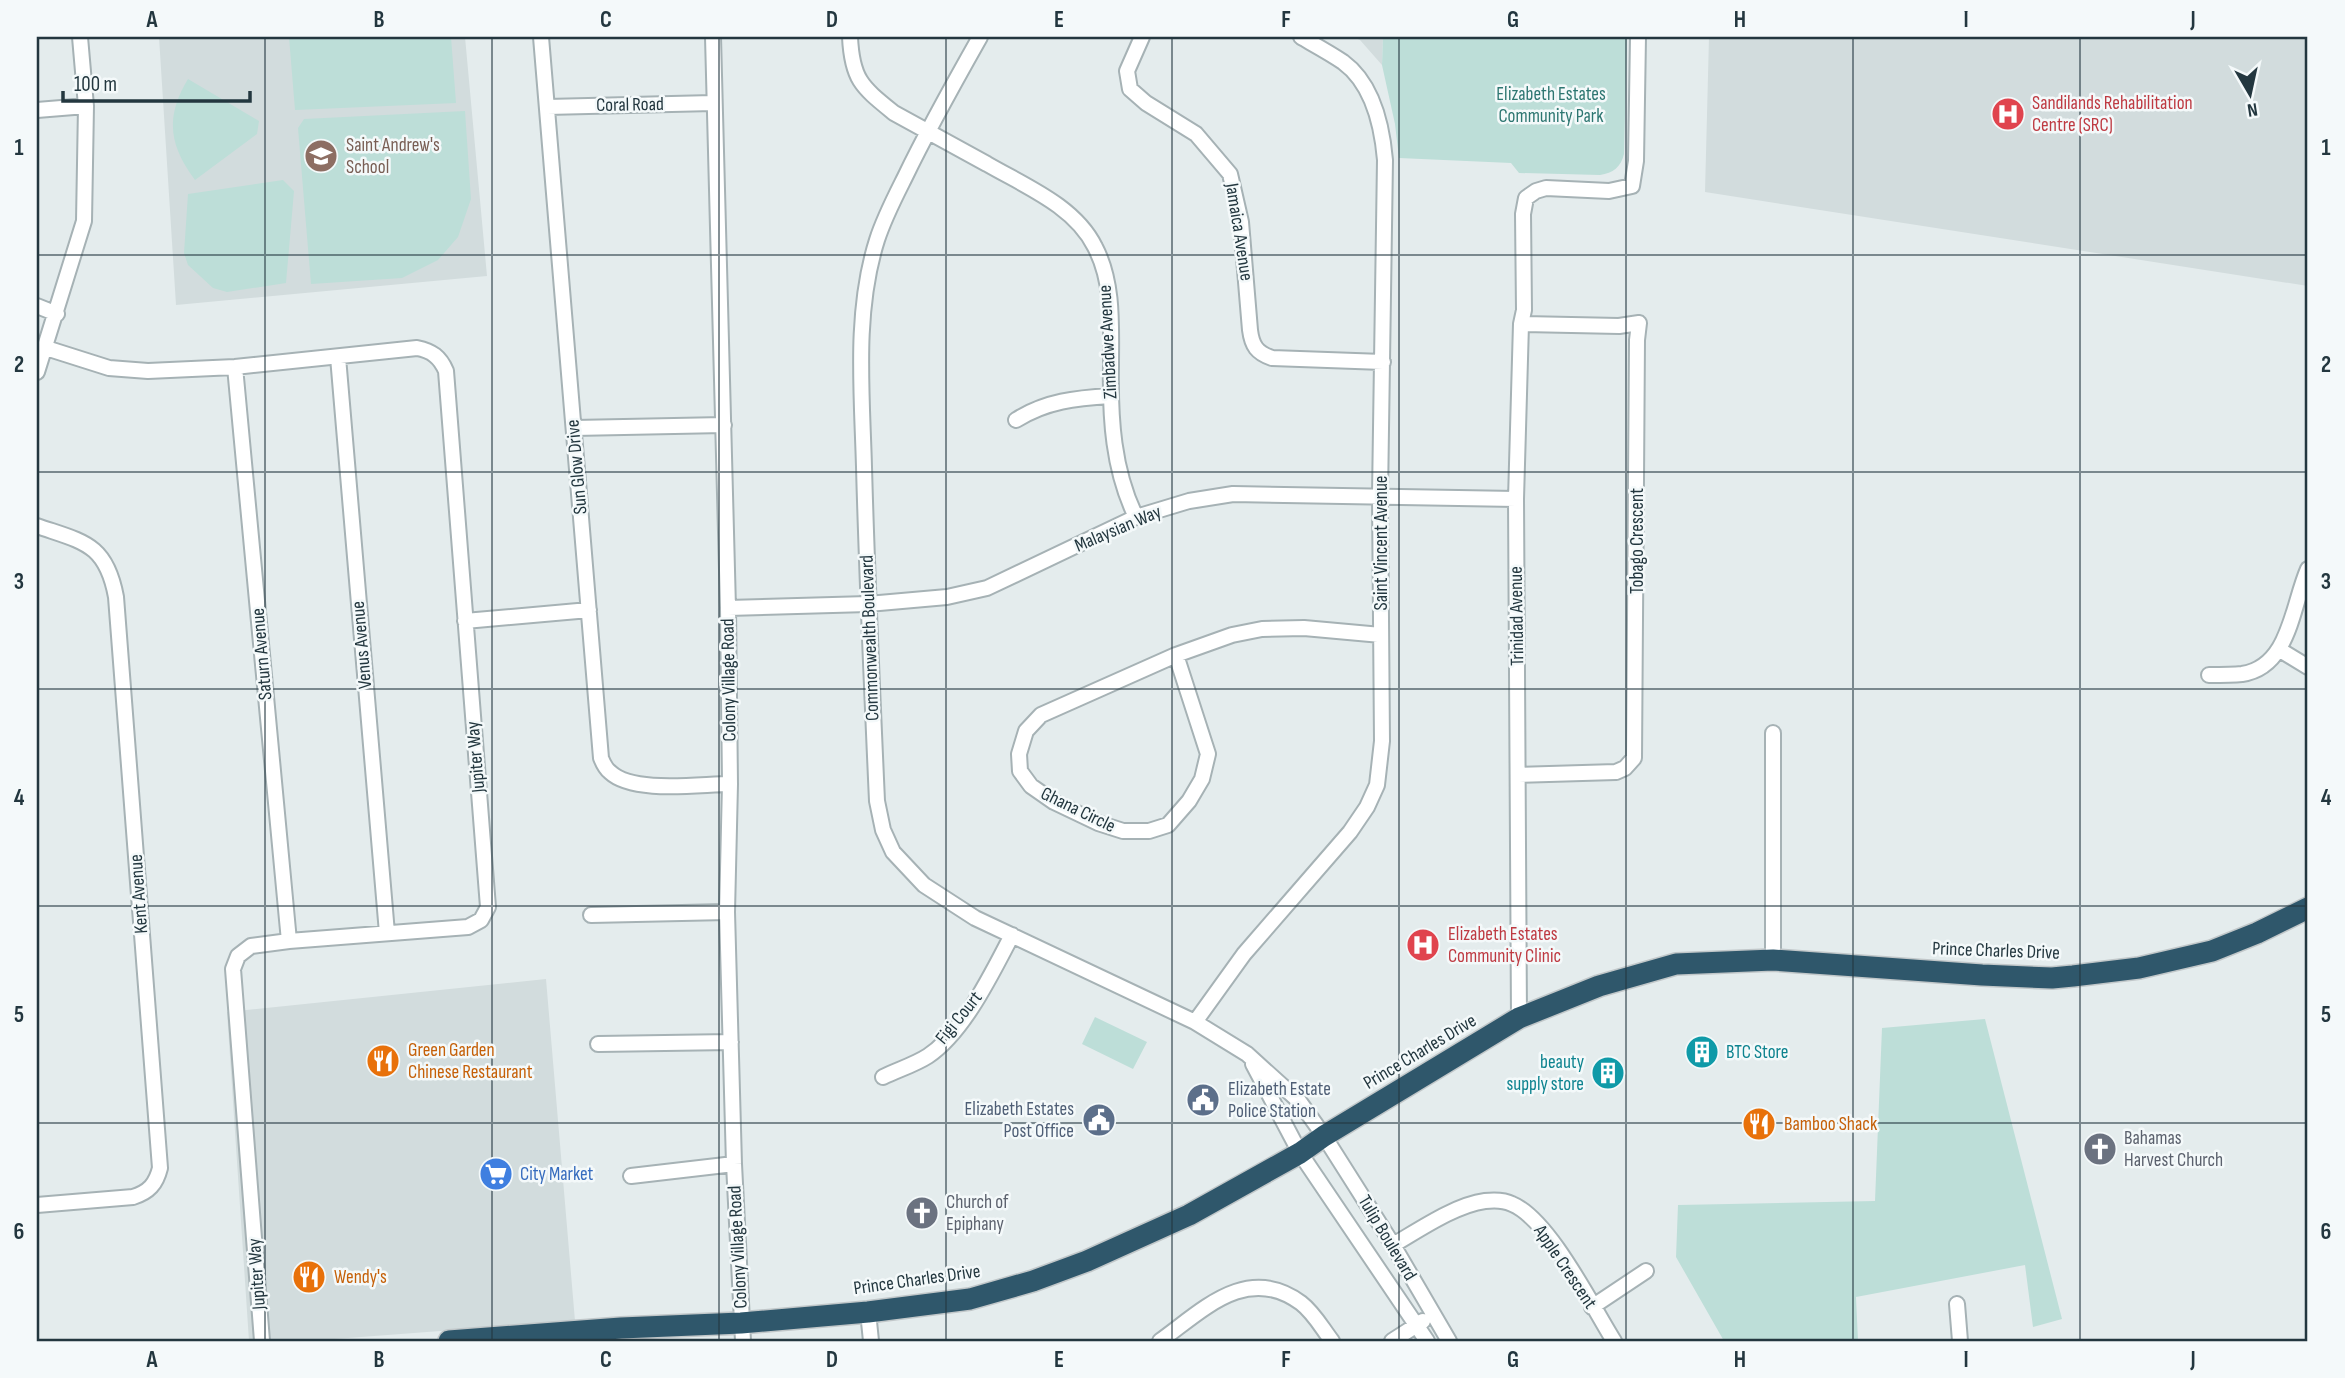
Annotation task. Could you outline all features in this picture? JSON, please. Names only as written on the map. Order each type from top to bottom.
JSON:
[{"type":"highway","name":"Prince Charles Drive","points":[[458,1341],[742,1332],[970,1299],[1033,1280],[1087,1261],[1189,1215],[1300,1153],[1520,1018],[1599,986],[1676,964],[1773,960],[2052,978],[2100,974],[2211,951],[2249,937],[2308,908]]},
{"type":"street","points":[[37,372],[84,221],[86,106],[80,37]]},
{"type":"street","name":"Sun Glow Drive","points":[[541,37],[601,758],[611,773],[628,782],[646,785],[730,784]]},
{"type":"street","name":"Colony Village Road","points":[[713,37],[728,608],[730,784],[727,912],[742,1332]]},
{"type":"street","name":"Zimbadwe Avenue","points":[[850,37],[851,64],[860,84],[894,113],[1038,193],[1061,208],[1087,232],[1100,259],[1109,295],[1111,396],[1119,470],[1126,497],[1136,517]]},
{"type":"street","name":"Commonwealth Boulevard","points":[[980,37],[928,131],[877,239],[867,278],[862,375],[868,604],[877,801],[883,830],[892,852],[924,885],[975,918],[1195,1022],[1247,1054],[1298,1101],[1324,1136]]},
{"type":"street","name":"Jamaica Avenue","points":[[1142,37],[1126,71],[1130,89],[1146,103],[1196,134],[1230,174],[1241,222],[1250,330],[1255,348],[1259,353],[1272,358],[1382,362]]},
{"type":"street","name":"Saint Vincent Avenue","points":[[1195,1022],[1244,954],[1350,832],[1367,807],[1377,785],[1381,741],[1383,136],[1376,110],[1364,84],[1345,64],[1301,37]]},
{"type":"street","name":"Trinidad Avenue","points":[[1520,1018],[1516,499],[1521,324],[1524,310],[1523,214],[1526,198],[1546,188],[1609,191],[1632,186],[1636,161],[1638,37]]},
{"type":"street","name":"Coral Road","points":[[547,107],[713,103]]},
{"type":"street","points":[[37,110],[86,106]]},
{"type":"street","points":[[37,306],[57,314]]},
{"type":"street","name":"Tobago Crescent","points":[[1519,775],[1616,772],[1625,768],[1634,758],[1639,323],[1619,326],[1521,324]]},
{"type":"street","name":"Jupiter Way","points":[[46,348],[109,368],[148,371],[234,367],[417,348],[427,350],[442,362],[446,371],[488,907],[481,920],[468,927],[289,941],[251,947],[238,956],[233,969],[262,1341]]},
{"type":"street","name":"Venus Avenue","points":[[338,356],[387,933]]},
{"type":"street","name":"Saturn Avenue","points":[[234,367],[289,941]]},
{"type":"street","points":[[1017,420],[1049,404],[1111,396]]},
{"type":"street","points":[[574,428],[724,425]]},
{"type":"street","name":"Malaysian Way","points":[[728,608],[868,604],[947,597],[987,588],[1136,517],[1189,501],[1233,495],[1516,499]]},
{"type":"street","name":"Kent Avenue","points":[[37,526],[88,543],[103,558],[112,576],[116,597],[160,1168],[152,1187],[133,1197],[37,1205]]},
{"type":"street","points":[[2209,675],[2243,674],[2270,661],[2280,650],[2308,569]]},
{"type":"street","points":[[465,621],[589,610]]},
{"type":"street","name":"Ghana Circle","points":[[1177,655],[1208,754],[1202,779],[1189,801],[1168,825],[1149,831],[1123,831],[1098,823],[1065,807],[1031,786],[1020,771],[1019,754],[1026,731],[1041,715],[1177,655],[1232,635],[1262,629],[1304,628],[1381,635]]},
{"type":"street","points":[[2280,650],[2308,667]]},
{"type":"street","points":[[1773,733],[1773,960]]},
{"type":"street","points":[[591,915],[727,912]]},
{"type":"street","name":"Figi Court","points":[[883,1077],[929,1055],[960,1024],[986,984],[1012,935]]},
{"type":"street","points":[[598,1044],[731,1042]]},
{"type":"street","points":[[1247,1054],[1300,1153]]},
{"type":"street","name":"Tulip Boulevard","points":[[1324,1136],[1393,1245],[1449,1341]]},
{"type":"street","name":"Tulip Boulevard","points":[[1300,1153],[1427,1341]]},
{"type":"street","points":[[631,1175],[734,1164]]},
{"type":"street","name":"Apple Crescent","points":[[1393,1245],[1430,1223],[1472,1204],[1486,1201],[1514,1204],[1537,1223],[1551,1240],[1614,1341]]},
{"type":"street","points":[[1592,1307],[1646,1270]]},
{"type":"street","points":[[1160,1341],[1227,1294],[1252,1287],[1279,1292],[1300,1302],[1332,1341]]},
{"type":"street","points":[[1957,1304],[1960,1341]]},
{"type":"street","points":[[868,1312],[871,1341]]},
{"type":"street","points":[[1392,1341],[1433,1314]]},
{"type":"shaded area","name":"Saint Andrew's School","points":[[159,37],[465,37],[487,276],[176,305]]},
{"type":"shaded area","points":[[1353,37],[1383,37],[1382,65],[1360,40]]},
{"type":"shaded area","name":"Sandilands Rehabilitation Centre (SRC)","points":[[1709,37],[2308,37],[2308,286],[1705,192]]},
{"type":"shaded area","points":[[546,979],[575,1321],[308,1341],[249,1341],[227,1012]]},
{"type":"green space","points":[[289,37],[451,37],[456,103],[295,110]]},
{"type":"green space","name":"Elizabeth Estates Community Park","points":[[1383,37],[1627,37],[1624,154],[1619,166],[1600,175],[1519,173],[1511,163],[1399,158],[1395,124],[1382,65]]},
{"type":"green space","points":[[188,79],[259,121],[257,134],[195,180],[180,155],[173,131],[176,106]]},
{"type":"green space","points":[[465,111],[471,199],[458,237],[438,260],[402,278],[311,284],[298,128],[304,119]]},
{"type":"green space","points":[[283,180],[294,191],[286,283],[227,292],[213,288],[188,265],[184,253],[188,194]]},
{"type":"green space","points":[[1095,1017],[1147,1042],[1133,1069],[1082,1044]]},
{"type":"green space","points":[[1985,1019],[2062,1319],[2033,1327],[2025,1265],[1856,1297],[1858,1341],[1724,1341],[1676,1257],[1678,1205],[1875,1201],[1882,1028]]},
{"type":"place","name":"Sandilands Rehabilitation Centre (SRC)","points":[[2008,114]]},
{"type":"place","name":"Saint Andrew's School","points":[[321,156]]},
{"type":"place","name":"Elizabeth Estates Community Clinic","points":[[1423,945]]},
{"type":"place","name":"BTC Store","points":[[1702,1052]]},
{"type":"place","name":"Green Garden Chinese Restaurant","points":[[383,1061]]},
{"type":"place","name":"beauty supply store","points":[[1608,1073]]},
{"type":"place","name":"Elizabeth Estate Police Station","points":[[1203,1100]]},
{"type":"place","name":"Elizabeth Estates Post Office","points":[[1099,1120]]},
{"type":"place","name":"Bamboo Shack","points":[[1759,1124]]},
{"type":"place","name":"Bahamas Harvest Church","points":[[2100,1149]]},
{"type":"place","name":"City Market","points":[[496,1174]]},
{"type":"place","name":"Church of Epiphany","points":[[922,1213]]},
{"type":"place","name":"Wendy's","points":[[309,1277]]}]
